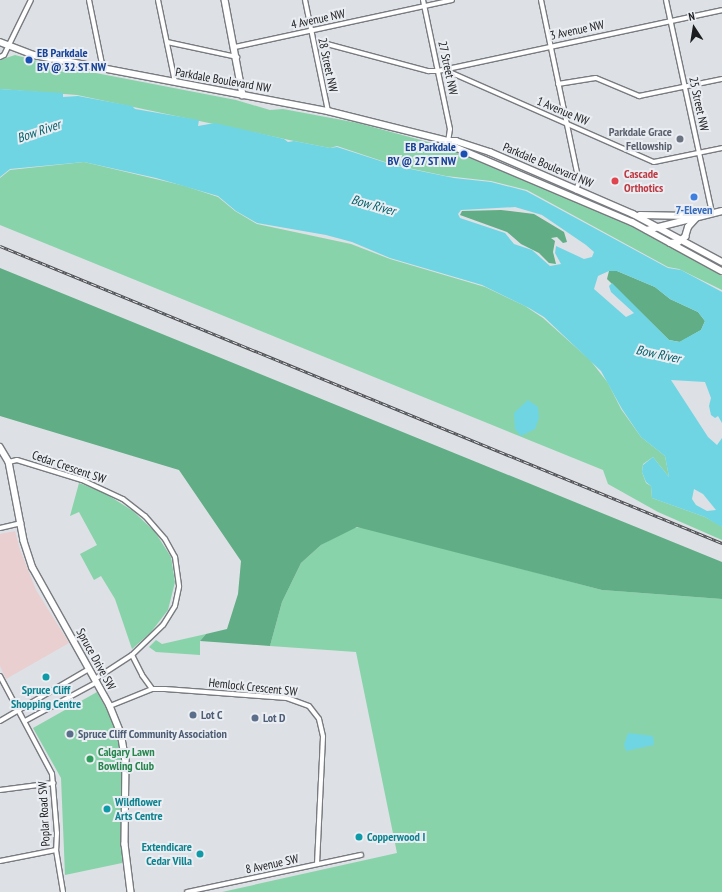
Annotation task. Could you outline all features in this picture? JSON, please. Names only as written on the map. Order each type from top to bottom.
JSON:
[{"type":"main road","points":[[225,0],[243,95]]},
{"type":"main road","points":[[0,42],[8,46]]},
{"type":"main road","name":"Parkdale Boulevard NW","points":[[8,46],[34,55],[328,111],[476,147],[633,214],[722,262]]},
{"type":"main road","name":"Parkdale Boulevard NW","points":[[448,141],[455,147],[583,200],[647,230],[722,271]]},
{"type":"main road","points":[[647,230],[697,216],[722,211]]},
{"type":"main road","points":[[633,214],[697,216]]},
{"type":"main road","points":[[670,243],[682,240],[697,216]]},
{"type":"main road","points":[[687,233],[693,246]]},
{"type":"main road","name":"Spruce Drive SW","points":[[0,447],[9,462],[21,523],[33,568],[110,706],[124,748],[125,844],[130,892]]},
{"type":"street","points":[[0,57],[8,46],[31,0]]},
{"type":"street","points":[[89,0],[103,69]]},
{"type":"street","points":[[158,0],[175,82]]},
{"type":"street","name":"28 Street NW","points":[[305,0],[328,111]]},
{"type":"street","name":"27 Street NW","points":[[423,0],[450,129],[448,141]]},
{"type":"street","name":"4 Avenue NW","points":[[235,47],[452,0]]},
{"type":"street","points":[[541,0],[579,182],[576,190]]},
{"type":"street","name":"25 Street NW","points":[[666,0],[712,213]]},
{"type":"street","name":"3 Avenue NW","points":[[438,71],[722,10]]},
{"type":"street","points":[[167,42],[237,57]]},
{"type":"street","points":[[327,44],[428,71],[438,71]]},
{"type":"street","name":"1 Avenue NW","points":[[445,70],[654,162],[722,148]]},
{"type":"street","points":[[558,84],[596,78],[639,96],[722,79]]},
{"type":"street","name":"Cedar Crescent SW","points":[[9,462],[17,460],[106,489],[141,512],[172,549],[179,571],[179,587],[175,606],[163,625],[132,655],[96,681],[24,722]]},
{"type":"street","points":[[0,528],[21,523]]},
{"type":"street","points":[[132,655],[142,675],[152,689]]},
{"type":"street","points":[[0,721],[89,669]]},
{"type":"street","name":"Poplar Road SW","points":[[0,676],[52,774],[54,783],[56,850],[63,892]]},
{"type":"street","name":"Hemlock Crescent SW","points":[[110,706],[152,689],[287,698],[301,701],[311,708],[322,725],[324,737],[318,864]]},
{"type":"street","points":[[0,790],[54,783]]},
{"type":"street","points":[[0,861],[56,850]]},
{"type":"street","name":"8 Avenue SW","points":[[188,892],[361,855]]},
{"type":"shaded area","points":[[15,531],[20,550],[36,590],[69,643],[6,679],[0,666],[0,534]]},
{"type":"green space","points":[[15,55],[49,64],[236,100],[270,110],[283,109],[358,123],[439,145],[639,229],[722,276],[722,290],[679,269],[668,267],[527,190],[491,181],[446,176],[394,165],[337,146],[330,148],[294,141],[77,95],[0,89],[0,60]]},
{"type":"green space","points":[[84,162],[185,186],[218,197],[235,211],[257,224],[351,244],[390,259],[485,287],[525,306],[543,318],[590,360],[608,383],[621,409],[641,437],[665,456],[669,477],[653,457],[643,464],[642,472],[646,483],[651,486],[652,498],[705,517],[720,525],[722,527],[722,540],[658,512],[608,484],[603,470],[0,225],[0,178],[10,170]]},
{"type":"green space","points":[[501,210],[534,214],[564,232],[567,242],[563,243],[557,237],[551,238],[555,241],[553,252],[556,264],[549,263],[539,253],[521,244],[507,232],[460,215],[462,211]]},
{"type":"green space","points":[[0,268],[722,562],[722,599],[602,590],[357,527],[321,545],[301,563],[282,602],[270,646],[200,641],[206,634],[227,629],[238,594],[241,561],[179,470],[0,416]]},
{"type":"green space","points":[[609,271],[617,271],[655,287],[670,299],[698,312],[705,321],[701,330],[680,342],[669,340],[607,279]]},
{"type":"green space","points":[[79,483],[103,492],[133,511],[155,532],[171,557],[175,582],[168,610],[151,632],[132,649],[115,599],[101,576],[94,580],[80,554],[97,545],[79,512],[70,516]]},
{"type":"green space","points":[[363,527],[602,590],[722,599],[722,892],[222,892],[397,853],[356,652],[270,646],[282,602],[301,563],[321,545],[352,528]]},
{"type":"green space","points":[[206,634],[200,641],[200,655],[156,652],[149,647],[156,640],[162,644]]},
{"type":"green space","points":[[97,692],[114,723],[121,755],[122,863],[65,875],[61,778],[33,728]]},
{"type":"water","name":"Bow River","points":[[0,89],[63,93],[63,97],[78,96],[132,106],[135,109],[199,120],[198,126],[215,123],[284,139],[288,142],[294,141],[330,148],[337,147],[396,166],[454,178],[491,182],[526,191],[668,268],[681,270],[722,292],[722,423],[718,416],[715,418],[711,415],[709,406],[711,398],[705,382],[671,380],[708,437],[717,445],[722,438],[722,527],[705,517],[652,498],[651,486],[646,482],[642,472],[643,465],[653,457],[669,477],[665,456],[641,437],[622,409],[601,371],[544,317],[482,285],[390,258],[352,242],[326,235],[257,223],[236,211],[218,196],[156,178],[84,162],[10,169],[0,177]],"holes":[[[515,207],[542,215],[586,245],[594,252],[592,257],[584,259],[556,246],[555,253],[561,264],[550,266],[532,250],[514,244],[505,233],[460,218],[458,214],[461,210]],[[609,271],[617,271],[655,287],[670,299],[698,312],[705,321],[701,330],[679,342],[669,340],[612,283],[609,286],[611,292],[634,313],[626,317],[594,289],[598,276]],[[694,489],[703,494],[716,510],[707,511],[696,505],[692,499]]]},
{"type":"water","points":[[528,400],[538,407],[539,418],[535,429],[521,436],[515,429],[514,413]]},
{"type":"water","points":[[628,733],[653,736],[654,745],[626,751],[624,745]]},
{"type":"railway","points":[[0,246],[722,543]]},
{"type":"place","name":"EB Parkdale BV @ 32 ST NW","points":[[29,60]]},
{"type":"place","name":"Parkdale Grace Fellowship","points":[[680,139]]},
{"type":"place","name":"EB Parkdale BV @ 27 ST NW","points":[[464,154]]},
{"type":"place","name":"Cascade Orthotics","points":[[615,181]]},
{"type":"place","name":"7-Eleven","points":[[694,197]]},
{"type":"place","name":"Spruce Cliff Shopping Centre","points":[[46,677]]},
{"type":"place","name":"Lot C","points":[[193,715]]},
{"type":"place","name":"Lot D","points":[[255,718]]},
{"type":"place","name":"Spruce Cliff Community Association","points":[[70,734]]},
{"type":"place","name":"Calgary Lawn Bowling Club","points":[[90,759]]},
{"type":"place","name":"Wildflower Arts Centre","points":[[107,809]]},
{"type":"place","name":"Copperwood I","points":[[359,837]]},
{"type":"place","name":"Extendicare Cedar Villa","points":[[200,854]]}]
